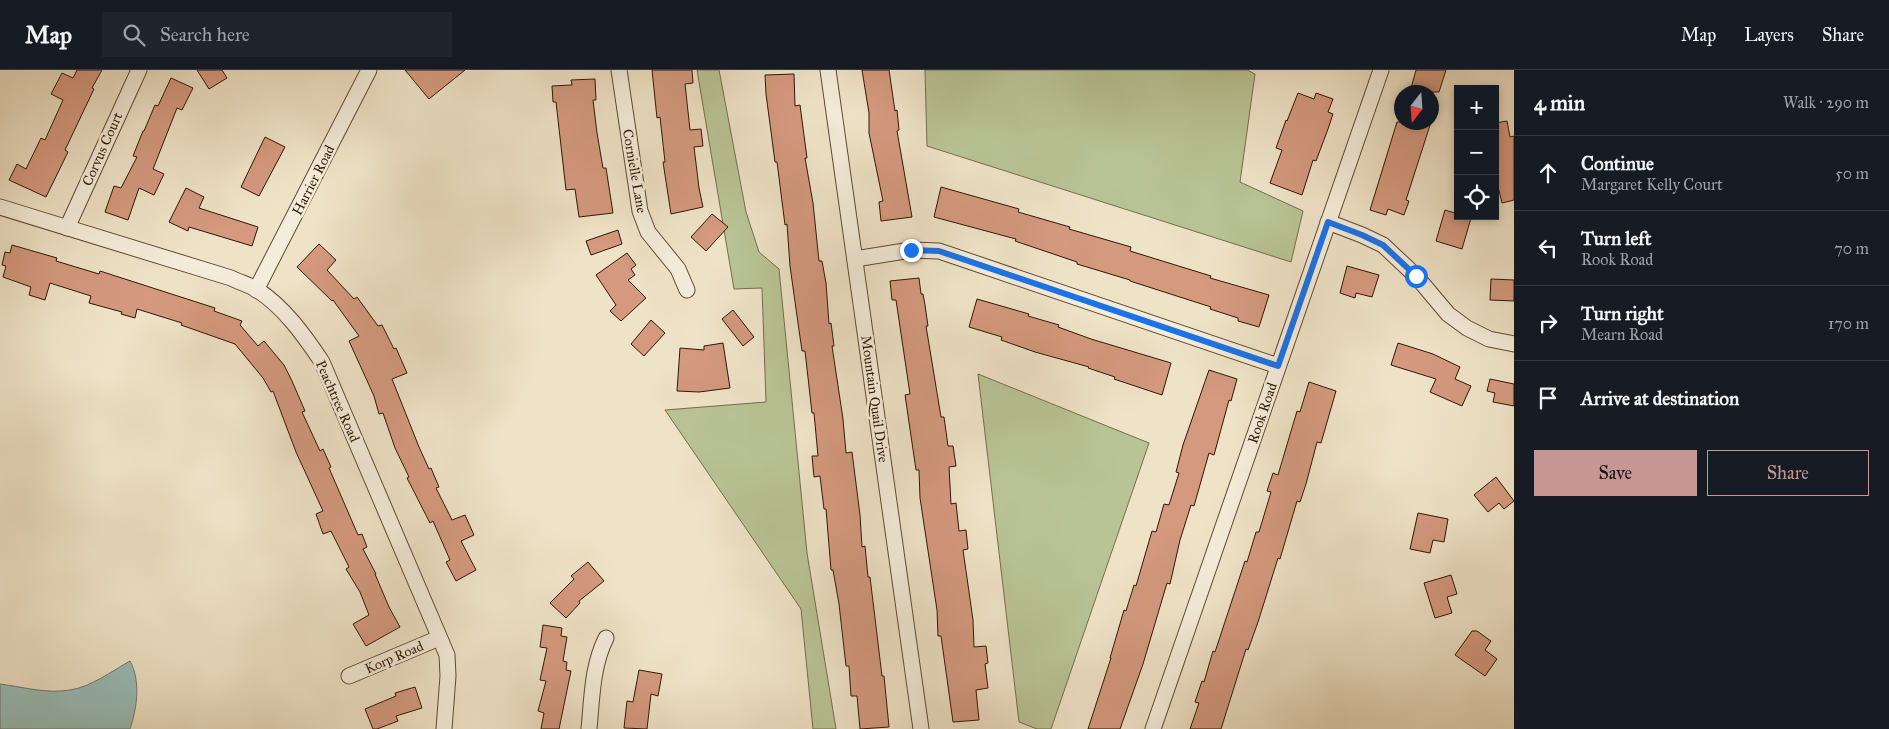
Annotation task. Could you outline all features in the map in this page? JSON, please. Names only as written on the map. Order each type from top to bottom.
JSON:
[{"type":"street","name":"Corvus Court","points":[[67,228],[139,70]]},
{"type":"street","name":"Harrier Road","points":[[256,290],[370,70]]},
{"type":"street","name":"Cornielle Lane","points":[[618,70],[640,211],[648,232],[678,269],[688,290]]},
{"type":"street","name":"Mountain Quail Drive","points":[[828,70],[921,729]]},
{"type":"street","name":"Rook Road","points":[[1153,729],[1381,70]]},
{"type":"street","name":"Peachtree Road","points":[[0,208],[231,278],[256,290],[281,310],[303,334],[322,362],[447,655],[448,669],[444,729]]},
{"type":"street","points":[[1328,222],[1383,245],[1416,276],[1448,314],[1467,328],[1489,338],[1514,344]]},
{"type":"street","points":[[855,259],[911,250],[939,251],[1278,366]]},
{"type":"street","name":"Korp Road","points":[[349,676],[439,638]]},
{"type":"street","points":[[589,729],[595,669],[599,651],[606,638]]},
{"type":"green space","points":[[697,70],[719,70],[746,212],[759,252],[779,269],[807,553],[836,729],[813,729],[801,609],[665,410],[766,402],[762,288],[734,289]]},
{"type":"green space","points":[[925,70],[1247,70],[1255,74],[1240,182],[1303,211],[1291,262],[927,146]]},
{"type":"green space","points":[[978,374],[1149,443],[1051,729],[1037,729],[1019,722]]},
{"type":"water","points":[[130,661],[136,677],[137,695],[130,729],[0,729],[0,684],[44,691],[70,690],[93,682]]},
{"type":"building","points":[[77,70],[102,70],[92,88],[94,89],[65,150],[68,152],[46,197],[9,180],[17,164],[26,169],[41,138],[45,140],[63,100],[51,94],[62,73],[73,78]]},
{"type":"building","points":[[197,70],[222,70],[227,78],[209,89]]},
{"type":"building","points":[[405,70],[465,70],[429,99]]},
{"type":"building","points":[[652,70],[692,70],[693,83],[685,84],[690,130],[701,129],[703,146],[694,147],[703,207],[671,214],[663,162],[665,162],[660,117],[657,118]]},
{"type":"building","points":[[862,70],[889,70],[895,111],[897,110],[899,130],[897,131],[912,217],[881,221],[879,202],[883,201],[869,133],[869,113]]},
{"type":"building","points":[[1416,70],[1446,70],[1439,92],[1439,85],[1412,85]]},
{"type":"building","points":[[794,74],[795,106],[800,105],[819,261],[822,261],[826,283],[829,324],[831,323],[834,346],[832,346],[846,453],[852,452],[862,547],[865,546],[868,577],[870,577],[889,727],[860,729],[857,696],[851,696],[849,666],[846,666],[839,604],[833,570],[831,570],[826,509],[824,509],[820,476],[814,477],[812,456],[818,456],[814,413],[812,413],[805,351],[802,351],[790,266],[787,224],[785,225],[777,162],[775,162],[765,75]]},
{"type":"building","points":[[171,78],[193,88],[182,110],[177,108],[153,169],[164,174],[154,195],[139,188],[128,220],[105,212],[114,186],[121,188],[137,157],[133,156],[143,131],[155,105],[158,106]]},
{"type":"building","points":[[595,79],[596,100],[593,100],[597,133],[603,168],[606,168],[613,213],[579,217],[575,189],[566,190],[556,102],[553,102],[552,86],[572,85],[571,80]]},
{"type":"building","points":[[1298,93],[1314,99],[1316,93],[1333,99],[1328,112],[1333,114],[1316,161],[1313,160],[1302,195],[1270,183],[1282,150],[1276,148]]},
{"type":"building","points":[[1507,121],[1510,137],[1514,136],[1514,200],[1502,203],[1499,191],[1499,122]]},
{"type":"building","points":[[1395,130],[1428,130],[1406,200],[1409,201],[1404,215],[1388,209],[1386,215],[1370,210]]},
{"type":"building","points":[[265,137],[285,147],[259,196],[241,187]]},
{"type":"building","points":[[941,187],[1019,209],[1018,212],[1131,247],[1130,251],[1211,276],[1210,278],[1269,295],[1259,327],[1238,321],[1238,318],[1210,309],[1211,307],[1077,264],[1077,262],[1015,241],[1016,239],[934,217]]},
{"type":"building","points":[[186,188],[204,197],[199,208],[258,227],[252,246],[189,227],[188,231],[169,222]]},
{"type":"building","points":[[1445,210],[1454,213],[1454,220],[1470,220],[1462,249],[1436,241]]},
{"type":"building","points":[[712,214],[728,227],[706,251],[691,237]]},
{"type":"building","points":[[618,230],[622,244],[591,255],[586,241]]},
{"type":"building","points":[[319,244],[336,260],[327,270],[354,299],[357,297],[378,326],[382,325],[394,349],[396,348],[407,373],[392,379],[419,447],[439,487],[436,488],[452,520],[465,515],[474,535],[461,541],[476,570],[456,581],[446,562],[450,560],[433,521],[430,523],[407,478],[409,477],[395,448],[383,413],[379,414],[374,396],[349,341],[359,336],[333,300],[297,267]]},
{"type":"building","points":[[12,245],[57,258],[56,261],[99,274],[100,271],[215,308],[214,311],[242,321],[240,325],[258,346],[264,341],[284,365],[292,381],[305,411],[302,412],[320,451],[323,449],[331,467],[329,468],[358,535],[362,534],[367,547],[363,549],[400,627],[366,646],[353,624],[369,615],[360,592],[346,569],[349,567],[331,531],[323,534],[316,514],[323,511],[296,452],[273,391],[271,392],[263,378],[235,344],[181,325],[182,323],[137,309],[135,318],[121,314],[122,312],[89,303],[91,296],[50,283],[45,300],[29,295],[31,287],[3,277],[6,266],[2,265],[5,252],[10,253]]},
{"type":"building","points":[[627,253],[636,265],[631,269],[635,275],[628,280],[646,298],[621,321],[610,311],[616,305],[596,275]]},
{"type":"building","points":[[1347,266],[1379,275],[1372,297],[1356,293],[1355,298],[1340,293]]},
{"type":"building","points":[[919,278],[921,294],[923,294],[925,305],[928,326],[926,326],[941,417],[944,417],[948,446],[953,446],[956,466],[949,467],[951,504],[956,503],[959,531],[966,530],[968,549],[963,550],[973,620],[974,647],[986,646],[988,663],[985,664],[988,688],[976,690],[979,720],[953,722],[941,636],[938,636],[937,610],[920,498],[919,470],[916,470],[905,395],[910,394],[896,300],[892,300],[890,281]]},
{"type":"building","points":[[1491,279],[1514,280],[1514,301],[1490,300]]},
{"type":"building","points":[[977,299],[1029,314],[1028,316],[1059,325],[1058,327],[1091,339],[1171,363],[1162,395],[1114,379],[1115,377],[1089,367],[1035,352],[1001,340],[1002,337],[969,327]]},
{"type":"building","points":[[733,310],[754,337],[743,346],[722,319]]},
{"type":"building","points":[[651,320],[665,333],[644,356],[631,344]]},
{"type":"building","points":[[723,343],[730,388],[699,392],[677,391],[680,348],[704,350],[704,346]]},
{"type":"building","points":[[1398,343],[1433,354],[1460,367],[1455,379],[1471,386],[1462,406],[1430,392],[1436,379],[1391,365]]},
{"type":"building","points":[[1209,370],[1237,379],[1231,401],[1229,400],[1214,455],[1209,453],[1194,506],[1191,505],[1180,540],[1170,584],[1167,583],[1143,664],[1120,729],[1088,729],[1124,610],[1126,611],[1134,585],[1136,586],[1152,531],[1156,532],[1164,504],[1169,505],[1179,473],[1176,472],[1183,445]]},
{"type":"building","points":[[1490,379],[1514,384],[1514,406],[1493,402],[1495,393],[1487,391]]},
{"type":"building","points":[[1309,382],[1336,391],[1321,443],[1317,442],[1300,502],[1297,501],[1280,559],[1278,558],[1248,650],[1246,649],[1221,729],[1190,729],[1199,703],[1195,702],[1202,681],[1204,682],[1213,651],[1215,652],[1256,532],[1259,532],[1271,492],[1267,491],[1273,473],[1278,475],[1297,411],[1300,412]]},
{"type":"building","points":[[1496,477],[1514,501],[1504,509],[1499,503],[1488,512],[1474,495]]},
{"type":"building","points":[[1418,513],[1448,519],[1444,542],[1433,540],[1430,553],[1410,549]]},
{"type":"building","points":[[588,562],[604,581],[579,601],[580,603],[566,618],[550,603],[574,579],[571,576]]},
{"type":"building","points":[[1451,575],[1457,594],[1447,597],[1452,613],[1435,618],[1424,583]]},
{"type":"building","points":[[543,625],[562,628],[561,636],[567,637],[563,661],[567,662],[566,670],[571,671],[559,729],[541,729],[544,713],[538,711],[546,681],[540,680],[547,648],[540,647]]},
{"type":"building","points":[[1472,631],[1477,631],[1491,641],[1485,650],[1497,659],[1485,676],[1455,655]]},
{"type":"building","points":[[639,670],[662,674],[658,696],[651,694],[647,729],[624,728],[627,701],[633,702]]},
{"type":"building","points":[[415,687],[422,708],[396,716],[398,721],[373,729],[365,709],[396,696],[395,693]]},
{"type":"route","points":[[911,250],[939,251],[1278,366],[1328,222],[1383,245],[1416,276]]}]
